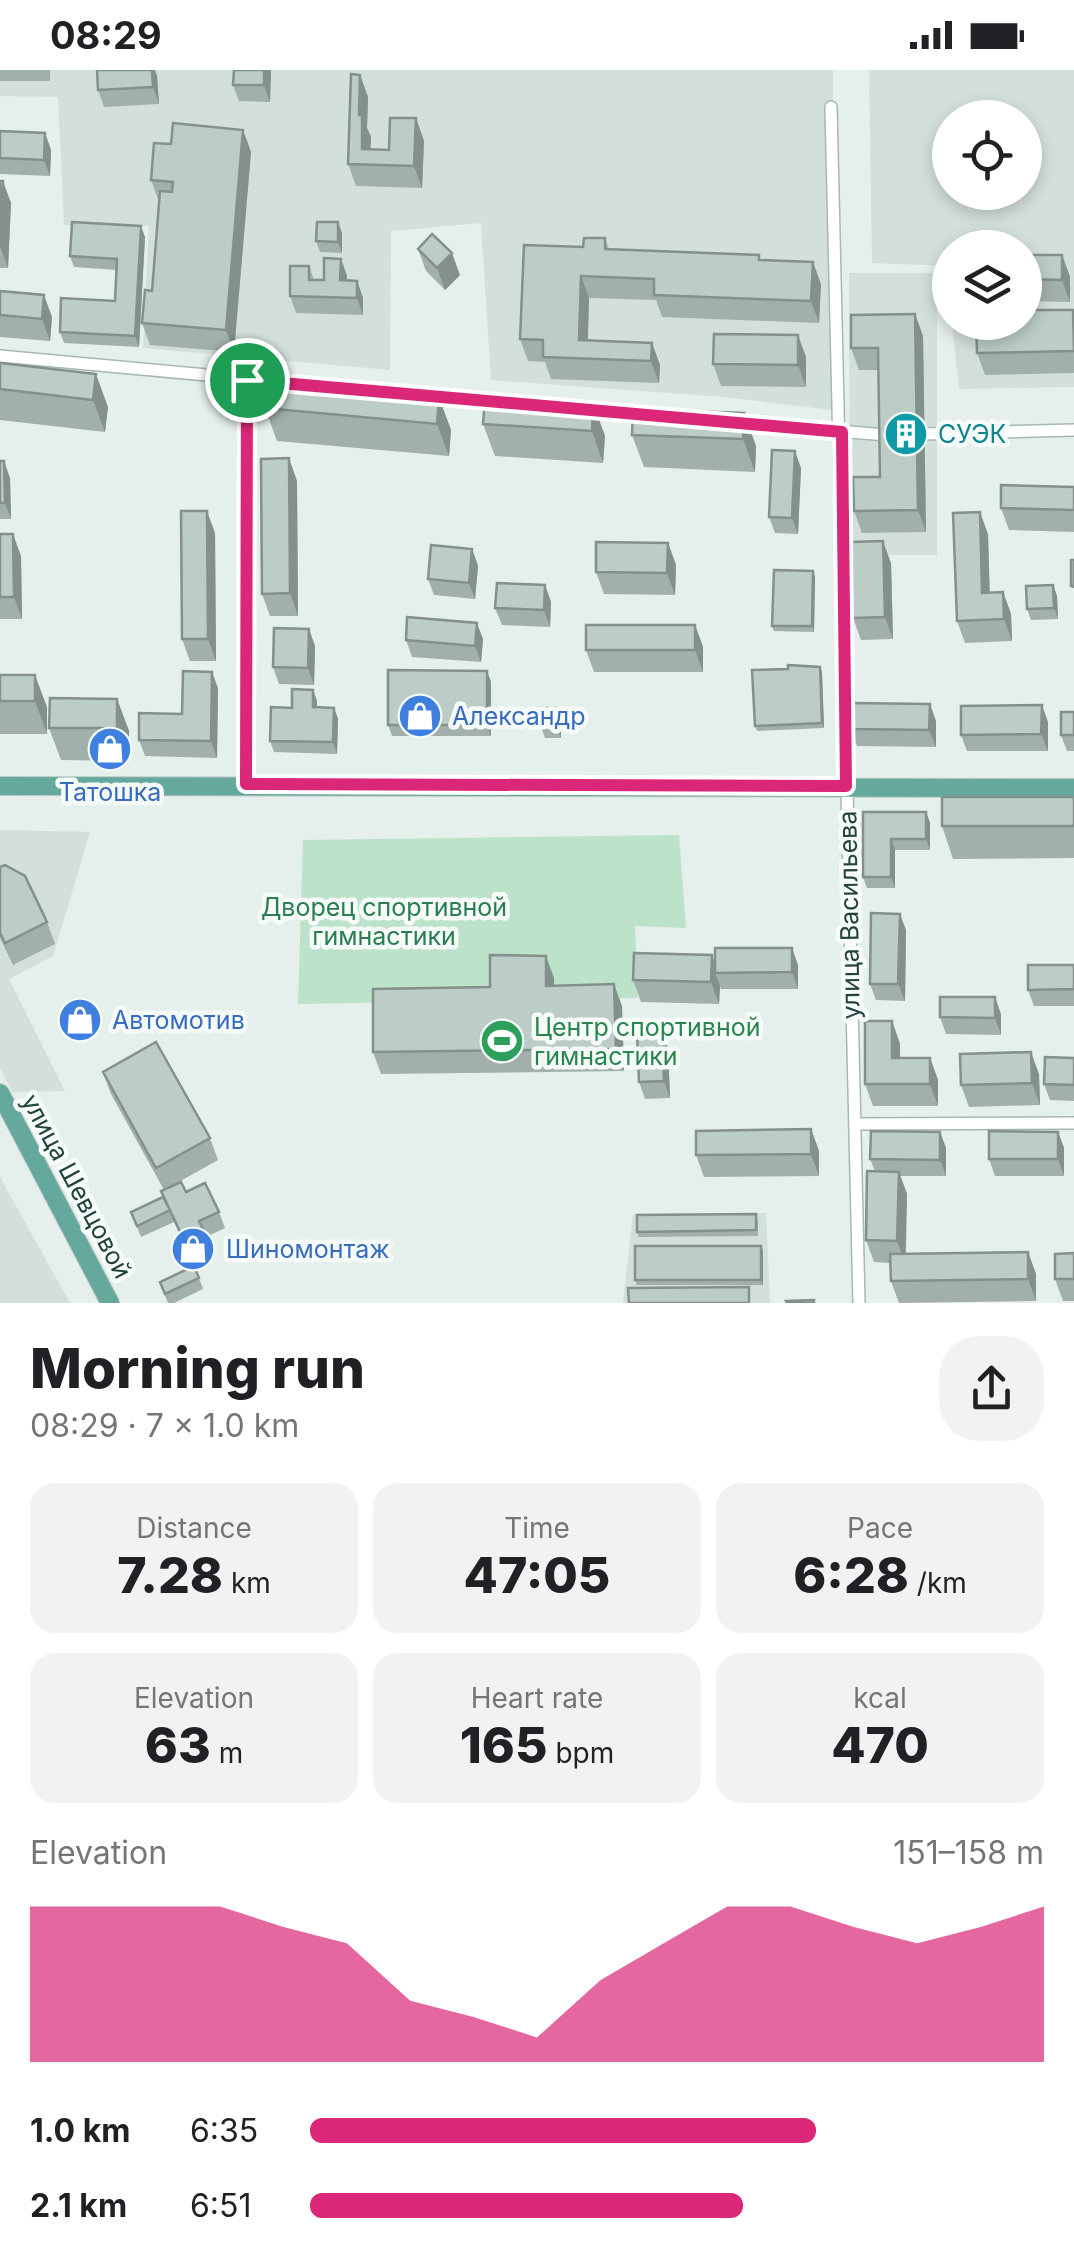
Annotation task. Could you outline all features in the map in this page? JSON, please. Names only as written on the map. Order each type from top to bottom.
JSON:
[{"type":"main road","points":[[0,786],[1074,788]]},
{"type":"main road","name":"улица Шевцовой","points":[[0,1092],[110,1303]]},
{"type":"street","name":"улица Васильева","points":[[831,108],[842,432],[859,1303]]},
{"type":"street","points":[[0,356],[523,404]]},
{"type":"street","points":[[246,784],[247,380]]},
{"type":"street","points":[[562,408],[662,416]]},
{"type":"street","points":[[722,422],[887,435]]},
{"type":"street","points":[[924,434],[1074,430]]},
{"type":"street","points":[[854,1124],[1074,1123]]},
{"type":"shaded area","points":[[0,70],[833,70],[831,410],[724,397],[491,380],[481,223],[391,231],[390,370],[143,348],[149,226],[64,225],[58,97],[0,96]]},
{"type":"shaded area","points":[[869,70],[1074,70],[1074,387],[959,389],[954,340],[1042,340],[1042,230],[932,230],[932,265],[872,263]]},
{"type":"shaded area","points":[[849,273],[932,273],[932,340],[937,340],[937,555],[850,555]]},
{"type":"shaded area","points":[[0,830],[90,832],[53,956],[9,979],[65,1091],[12,1092],[0,1068]]},
{"type":"shaded area","points":[[0,1177],[70,1303],[0,1303]]},
{"type":"shaded area","points":[[766,1213],[770,1303],[623,1303],[633,1214]]},
{"type":"green space","name":"Дворец спортивной гимнастики","points":[[679,835],[686,928],[635,926],[638,998],[298,1004],[303,840]]},
{"type":"building","points":[[97,70],[152,70],[153,87],[98,90]]},
{"type":"building","points":[[234,70],[264,70],[264,85],[233,85]]},
{"type":"building","points":[[351,74],[360,75],[362,149],[389,150],[390,118],[416,118],[414,166],[348,164]]},
{"type":"building","points":[[173,123],[243,130],[226,330],[142,323],[145,290],[152,291],[160,191],[172,192],[173,182],[151,180],[154,143],[171,144]]},
{"type":"building","points":[[0,131],[45,133],[44,160],[0,158]]},
{"type":"building","points":[[0,181],[3,181],[0,246]]},
{"type":"building","points":[[72,222],[141,226],[135,336],[60,332],[61,298],[115,301],[117,259],[70,256]]},
{"type":"building","points":[[317,222],[338,222],[338,242],[316,241]]},
{"type":"building","points":[[432,234],[452,253],[437,268],[418,249]]},
{"type":"building","points":[[584,238],[605,238],[605,249],[759,255],[759,260],[813,262],[811,301],[654,295],[654,279],[581,276],[579,340],[652,343],[651,361],[543,357],[543,340],[520,339],[524,245],[583,247]]},
{"type":"building","points":[[1042,255],[1062,255],[1062,280],[1042,279]]},
{"type":"building","points":[[324,258],[341,259],[340,280],[357,281],[357,298],[290,296],[290,266],[309,266],[309,280],[324,280]]},
{"type":"building","points":[[0,291],[44,295],[42,319],[0,315]]},
{"type":"building","points":[[1042,310],[1073,310],[1074,351],[977,353],[977,340],[1042,340]]},
{"type":"building","name":"СУЭК","points":[[915,314],[918,510],[854,511],[853,477],[880,477],[878,348],[851,348],[851,315]]},
{"type":"building","points":[[714,334],[798,335],[798,365],[713,364]]},
{"type":"building","points":[[0,363],[96,374],[93,400],[0,389]]},
{"type":"building","points":[[267,382],[439,398],[437,424],[265,408]]},
{"type":"building","points":[[485,397],[593,404],[592,431],[483,424]]},
{"type":"building","points":[[633,409],[744,413],[743,439],[632,435]]},
{"type":"building","points":[[772,450],[795,451],[792,518],[769,517]]},
{"type":"building","points":[[289,458],[290,593],[262,594],[261,459]]},
{"type":"building","points":[[0,461],[4,461],[5,503],[0,503]]},
{"type":"building","points":[[1001,485],[1074,487],[1074,510],[1001,508]]},
{"type":"building","points":[[181,511],[207,511],[208,639],[182,639]]},
{"type":"building","points":[[980,512],[982,593],[1003,592],[1004,619],[957,621],[953,513]]},
{"type":"building","points":[[0,534],[13,534],[14,597],[0,597]]},
{"type":"building","points":[[883,541],[885,617],[853,618],[852,542]]},
{"type":"building","points":[[596,542],[668,543],[667,573],[596,572]]},
{"type":"building","points":[[431,545],[472,549],[469,583],[428,579]]},
{"type":"building","points":[[1074,560],[1074,587],[1071,586]]},
{"type":"building","points":[[774,570],[813,571],[812,626],[772,626]]},
{"type":"building","points":[[497,583],[545,585],[544,610],[495,608]]},
{"type":"building","points":[[1053,585],[1054,608],[1027,609],[1026,586]]},
{"type":"building","points":[[407,617],[477,623],[475,646],[406,640]]},
{"type":"building","points":[[586,625],[695,625],[695,650],[586,650]]},
{"type":"building","points":[[274,628],[309,629],[308,668],[273,667]]},
{"type":"building","points":[[788,665],[820,667],[822,723],[755,726],[752,670],[788,669]]},
{"type":"building","points":[[388,670],[487,671],[487,725],[388,725]]},
{"type":"building","points":[[183,671],[212,672],[211,741],[139,740],[139,713],[182,714]]},
{"type":"building","points":[[0,675],[35,675],[35,701],[0,701]]},
{"type":"building","points":[[292,689],[313,690],[313,707],[334,708],[333,742],[270,741],[271,707],[292,708]]},
{"type":"building","points":[[50,698],[117,699],[117,728],[49,728]]},
{"type":"building","points":[[851,703],[930,704],[929,730],[851,729]]},
{"type":"building","points":[[1042,705],[1041,734],[961,735],[961,706]]},
{"type":"building","points":[[541,708],[557,708],[557,727],[541,727]]},
{"type":"building","points":[[1061,712],[1074,712],[1074,735],[1061,735]]},
{"type":"building","points":[[942,797],[1074,797],[1074,826],[942,826]]},
{"type":"building","points":[[863,812],[926,812],[926,839],[891,839],[891,877],[863,877]]},
{"type":"building","points":[[5,865],[25,876],[47,922],[5,943],[0,933],[0,867]]},
{"type":"building","points":[[871,913],[900,914],[898,984],[870,984]]},
{"type":"building","points":[[715,948],[792,948],[792,972],[715,973]]},
{"type":"building","points":[[634,953],[712,955],[711,982],[633,980]]},
{"type":"building","name":"Центр спортивной гимнастики","points":[[490,955],[546,956],[546,986],[614,984],[616,1049],[373,1052],[373,989],[490,987]]},
{"type":"building","points":[[1028,965],[1074,965],[1074,989],[1028,990]]},
{"type":"building","points":[[940,997],[995,997],[995,1018],[940,1017]]},
{"type":"building","points":[[865,1021],[892,1021],[892,1058],[930,1058],[930,1084],[865,1084]]},
{"type":"building","points":[[662,1031],[664,1081],[639,1082],[637,1032]]},
{"type":"building","points":[[156,1042],[210,1138],[156,1168],[103,1072]]},
{"type":"building","points":[[1031,1052],[1032,1083],[961,1085],[960,1054]]},
{"type":"building","points":[[1045,1057],[1074,1058],[1074,1085],[1044,1084]]},
{"type":"building","points":[[811,1129],[811,1154],[696,1155],[696,1131]]},
{"type":"building","points":[[871,1131],[940,1132],[940,1160],[870,1159]]},
{"type":"building","points":[[989,1131],[1058,1132],[1058,1159],[989,1159]]},
{"type":"building","points":[[867,1171],[899,1172],[897,1241],[866,1240]]},
{"type":"building","points":[[181,1182],[186,1192],[205,1183],[219,1212],[199,1221],[204,1231],[184,1240],[161,1191]]},
{"type":"building","points":[[163,1197],[170,1210],[137,1226],[131,1212]]},
{"type":"building","points":[[756,1214],[756,1230],[637,1232],[637,1215]]},
{"type":"building","points":[[635,1246],[761,1246],[761,1280],[635,1280]]},
{"type":"building","points":[[1028,1252],[1028,1279],[891,1281],[890,1254]]},
{"type":"building","points":[[1074,1253],[1074,1279],[1055,1279],[1055,1254]]},
{"type":"building","points":[[194,1266],[199,1278],[165,1294],[160,1282]]},
{"type":"building","points":[[749,1287],[749,1303],[629,1303],[628,1288]]},
{"type":"building","points":[[814,1300],[814,1303],[786,1301]]},
{"type":"place","name":"СУЭК","points":[[906,434]]},
{"type":"place","name":"Александр","points":[[420,716]]},
{"type":"place","name":"Татошка","points":[[110,749]]},
{"type":"place","name":"Автомотив","points":[[80,1020]]},
{"type":"place","name":"Центр спортивной гимнастики","points":[[502,1041]]},
{"type":"place","name":"Шиномонтаж","points":[[193,1249]]},
{"type":"route","points":[[247,380],[842,432],[846,786],[246,784],[247,380]]}]
